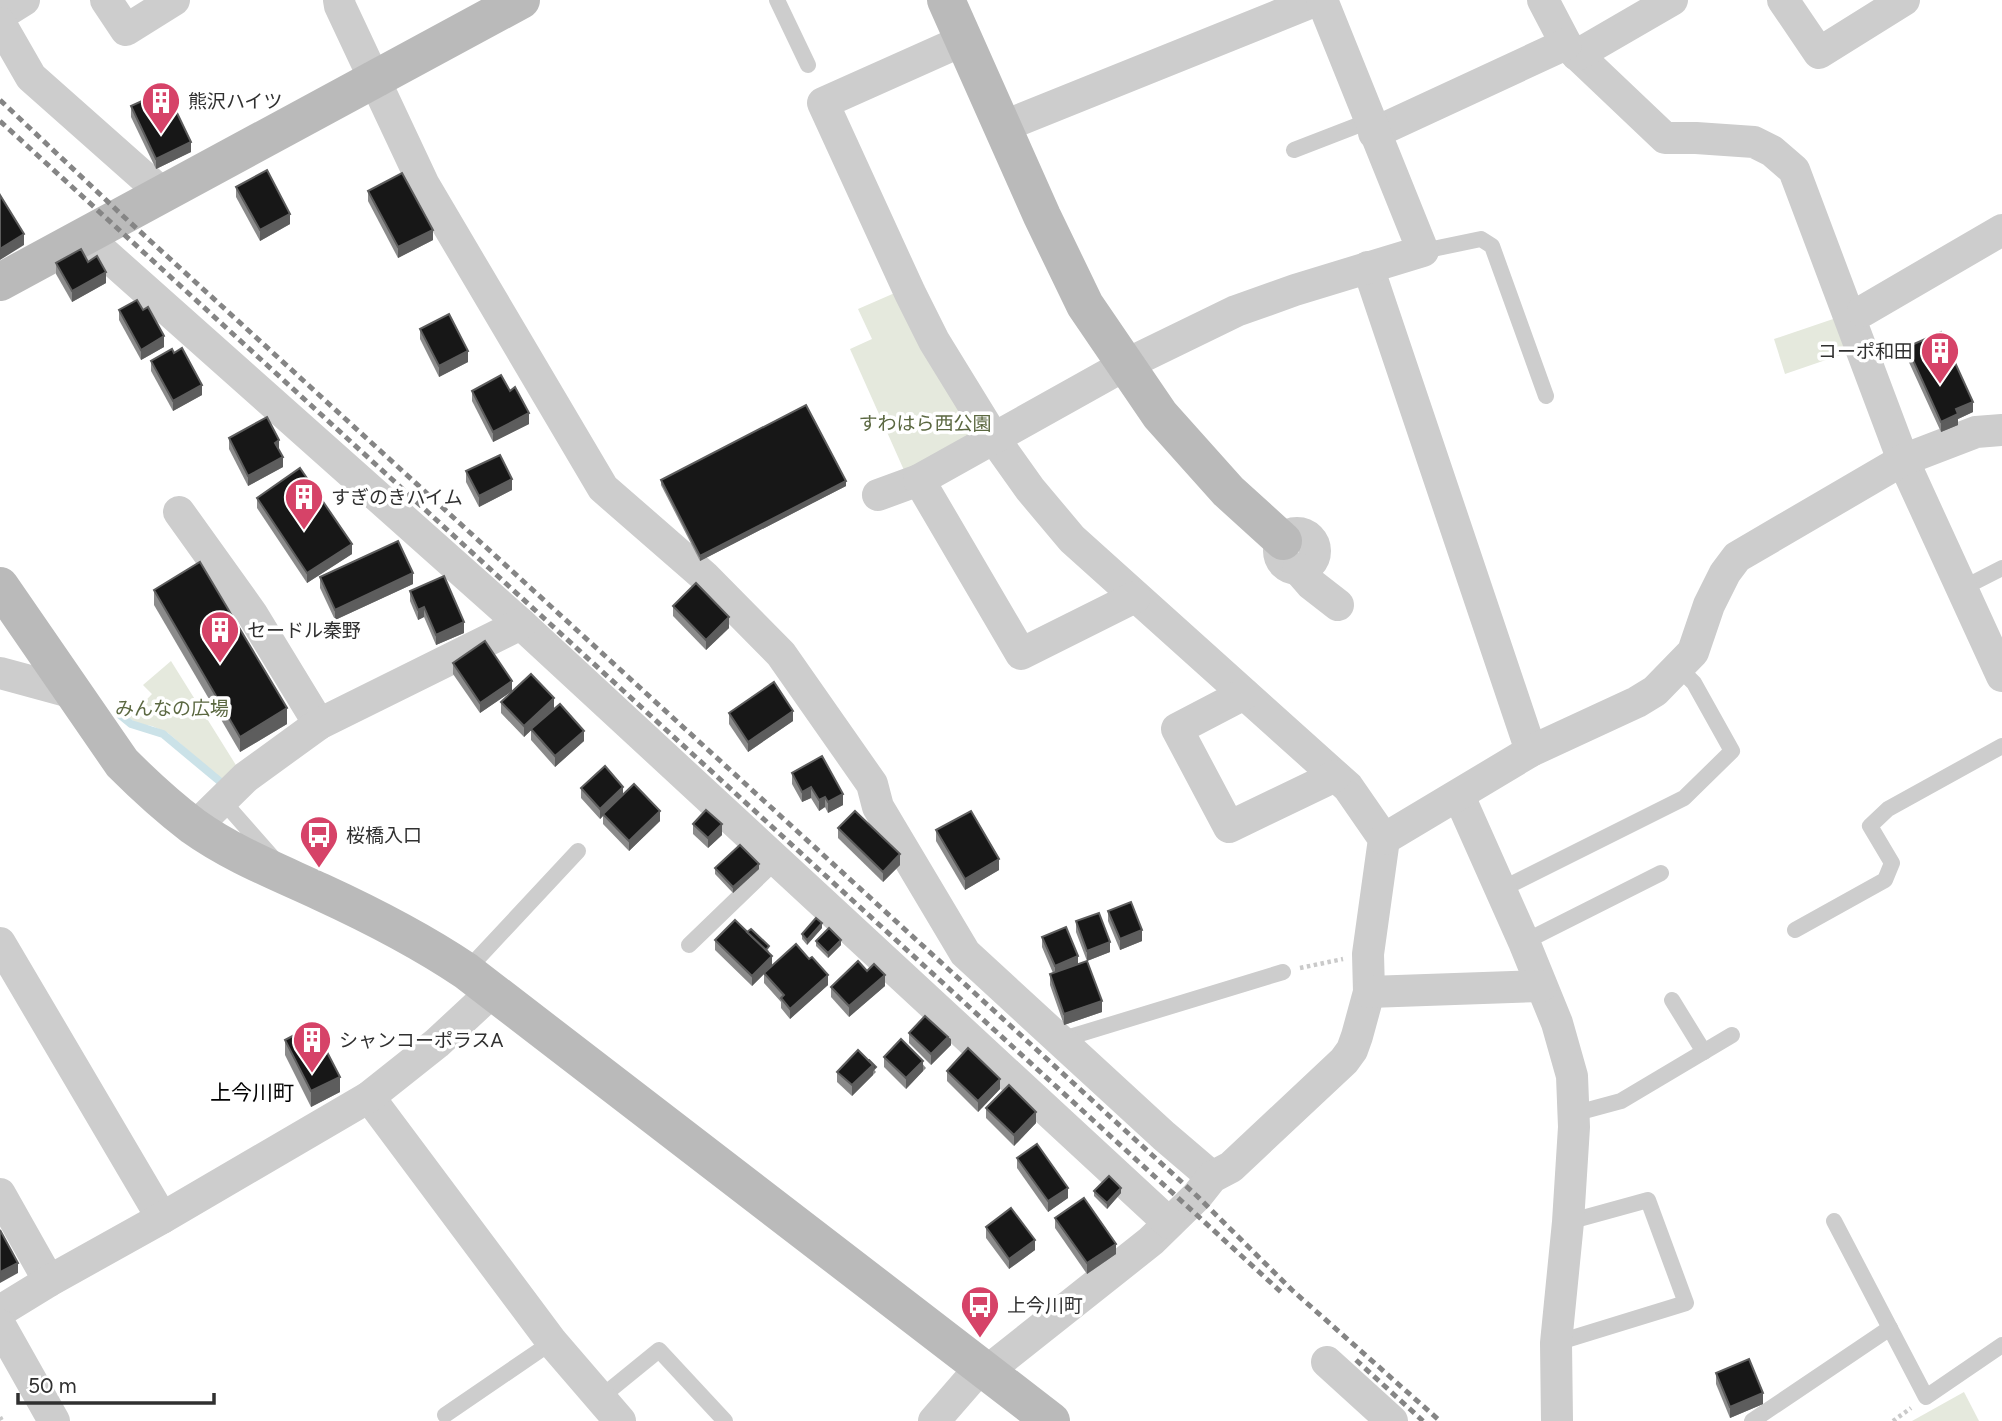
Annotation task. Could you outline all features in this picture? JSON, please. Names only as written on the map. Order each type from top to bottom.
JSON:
[{"type":"street","points":[[0,15],[24,0]]},
{"type":"street","points":[[106,0],[127,30],[174,0]]},
{"type":"street","points":[[339,0],[373,80],[424,185],[603,488],[704,576],[781,654],[872,784],[878,807],[965,953],[1212,1177]]},
{"type":"street","points":[[0,282],[521,0]]},
{"type":"street","points":[[946,0],[1042,216],[1086,305],[1160,415],[1205,467],[1290,555],[1311,584],[1338,605]]},
{"type":"street","points":[[878,495],[919,480],[1125,365],[1236,311],[1423,251],[1320,0],[1002,127]]},
{"type":"street","points":[[1543,0],[1572,49],[1665,138],[1754,142],[1772,151],[1794,170],[1903,460],[2002,676]]},
{"type":"street","points":[[1372,127],[1572,49],[1672,0]]},
{"type":"street","points":[[1783,0],[1819,54],[1904,0]]},
{"type":"street","points":[[0,23],[31,77],[163,194]]},
{"type":"street","points":[[934,1421],[983,1370],[1151,1241],[1212,1177],[1231,1167],[1344,1061],[1357,1036],[1368,992],[1367,954],[1384,839],[1348,788],[1072,539],[1030,489],[993,437],[934,341],[824,103],[964,40]]},
{"type":"street","points":[[1863,311],[2002,230]]},
{"type":"street","points":[[85,236],[521,624],[1169,1223]]},
{"type":"street","points":[[1368,267],[1531,751]]},
{"type":"street","points":[[1384,839],[1531,751],[1655,691],[1693,652],[1709,605],[1725,573],[1737,557],[1903,460],[1976,432],[2002,430]]},
{"type":"street","points":[[919,480],[1021,654],[1135,597]]},
{"type":"street","points":[[179,512],[252,614],[319,724]]},
{"type":"street","points":[[0,586],[122,763],[146,787],[195,827],[289,877],[367,913],[427,946],[479,981],[1051,1421]]},
{"type":"street","points":[[195,827],[246,777],[319,724],[521,624]]},
{"type":"street","points":[[0,673],[74,693]]},
{"type":"street","points":[[1244,694],[1177,729],[1228,827],[1335,776]]},
{"type":"street","points":[[1459,796],[1557,1023],[1572,1076],[1568,1222],[1556,1343],[1557,1421]]},
{"type":"street","points":[[0,943],[162,1218]]},
{"type":"street","points":[[0,1311],[49,1280],[162,1218],[369,1097],[437,1043],[479,981]]},
{"type":"street","points":[[1368,992],[1541,986]]},
{"type":"street","points":[[369,1097],[552,1342],[610,1409]]},
{"type":"street","points":[[0,1194],[49,1280]]},
{"type":"street","points":[[0,1325],[54,1421]]},
{"type":"street","points":[[1327,1362],[1392,1421]]},
{"type":"lane","points":[[777,0],[808,65]]},
{"type":"lane","points":[[1294,150],[1372,127]]},
{"type":"lane","points":[[1423,251],[1481,239],[1492,246],[1546,396]]},
{"type":"lane","points":[[1963,588],[2002,568]]},
{"type":"lane","points":[[1500,890],[1685,798],[1738,746],[1694,683],[1678,668]]},
{"type":"lane","points":[[1795,930],[1885,880],[1892,863],[1870,826],[1888,808],[2002,746]]},
{"type":"lane","points":[[222,800],[289,877]]},
{"type":"lane","points":[[479,981],[578,851]]},
{"type":"lane","points":[[689,945],[777,860]]},
{"type":"lane","points":[[1524,942],[1661,873]]},
{"type":"lane","points":[[1060,1040],[1283,972]]},
{"type":"lane","points":[[1672,1000],[1704,1052]]},
{"type":"lane","points":[[1573,1114],[1621,1101],[1732,1035]]},
{"type":"lane","points":[[1556,1343],[1686,1303],[1648,1200],[1568,1222]]},
{"type":"lane","points":[[1834,1221],[1926,1397],[2002,1345]]},
{"type":"lane","points":[[1752,1421],[1890,1328]]},
{"type":"lane","points":[[445,1415],[552,1342]]},
{"type":"lane","points":[[610,1409],[659,1350],[725,1421]]},
{"type":"path","points":[[1283,972],[1367,954]]},
{"type":"green space","name":"すわはら西公園","points":[[897,292],[975,429],[971,443],[907,477],[850,349],[872,339],[858,309]]},
{"type":"green space","points":[[1839,317],[1852,351],[1785,374],[1774,339]]},
{"type":"green space","name":"みんなの広場","points":[[171,661],[239,770],[226,783],[168,733],[152,726],[138,724],[129,718],[152,694],[143,685]]},
{"type":"green space","points":[[1964,1392],[1979,1421],[1912,1421]]},
{"type":"building","name":"熊沢ハイツ","points":[[166,90],[191,142],[156,159],[131,106]]},
{"type":"building","points":[[267,170],[290,214],[260,230],[236,187]]},
{"type":"building","points":[[402,173],[433,230],[398,247],[368,191]]},
{"type":"building","points":[[0,195],[24,234],[0,249]]},
{"type":"building","points":[[81,249],[88,262],[97,256],[106,272],[72,291],[56,263]]},
{"type":"building","points":[[137,300],[143,310],[148,307],[164,336],[141,350],[119,310]]},
{"type":"building","points":[[449,314],[468,351],[439,366],[420,329]]},
{"type":"building","name":"コーポ和田","points":[[1941,332],[1973,402],[1956,409],[1958,414],[1941,422],[1907,347]]},
{"type":"building","points":[[182,348],[202,385],[173,401],[151,361],[172,349],[174,353]]},
{"type":"building","points":[[501,375],[510,391],[515,387],[529,413],[493,432],[472,391]]},
{"type":"building","points":[[806,405],[846,481],[700,556],[661,480]]},
{"type":"building","points":[[267,417],[279,440],[275,443],[283,457],[248,476],[229,438]]},
{"type":"building","points":[[500,455],[512,479],[479,496],[466,471]]},
{"type":"building","name":"すぎのきハイム","points":[[300,468],[352,544],[307,573],[257,498]]},
{"type":"building","points":[[398,541],[413,573],[335,610],[320,577]]},
{"type":"building","name":"セードル秦野","points":[[200,562],[287,708],[240,737],[154,590]]},
{"type":"building","points":[[444,576],[464,622],[436,635],[424,607],[418,610],[410,591]]},
{"type":"building","points":[[696,583],[729,617],[706,640],[673,606]]},
{"type":"building","points":[[485,641],[512,681],[480,703],[453,663]]},
{"type":"building","points":[[531,674],[554,698],[524,726],[501,702]]},
{"type":"building","points":[[774,682],[793,711],[748,742],[729,713]]},
{"type":"building","points":[[560,704],[584,731],[555,756],[531,729]]},
{"type":"building","points":[[822,756],[843,794],[828,802],[825,797],[819,800],[811,787],[802,792],[792,773]]},
{"type":"building","points":[[605,766],[623,787],[600,809],[581,788]]},
{"type":"building","points":[[634,784],[660,811],[629,841],[603,814]]},
{"type":"building","points":[[706,810],[722,824],[708,838],[693,824]]},
{"type":"building","points":[[855,811],[900,854],[883,872],[838,828]]},
{"type":"building","points":[[971,811],[999,859],[965,879],[936,830]]},
{"type":"building","points":[[740,845],[759,864],[733,887],[715,868]]},
{"type":"building","points":[[1131,902],[1142,930],[1120,939],[1108,911]]},
{"type":"building","points":[[1099,913],[1110,942],[1087,951],[1076,921]]},
{"type":"building","points":[[816,918],[822,923],[807,940],[802,934]]},
{"type":"building","points":[[735,920],[772,956],[752,976],[715,940]]},
{"type":"building","points":[[1066,927],[1078,956],[1055,966],[1042,937]]},
{"type":"building","points":[[829,928],[841,940],[828,953],[816,941]]},
{"type":"building","points":[[751,929],[769,946],[766,950],[747,932]]},
{"type":"building","points":[[796,944],[828,975],[790,1009],[781,998],[784,995],[764,973]]},
{"type":"building","points":[[858,961],[867,971],[874,964],[885,975],[849,1006],[831,987]]},
{"type":"building","points":[[1087,961],[1102,1001],[1064,1014],[1050,974]]},
{"type":"building","points":[[925,1016],[948,1037],[931,1054],[909,1033]]},
{"type":"building","points":[[313,1025],[340,1077],[311,1091],[285,1040]]},
{"type":"building","points":[[901,1039],[923,1061],[906,1078],[884,1057]]},
{"type":"building","points":[[968,1048],[1000,1079],[978,1101],[947,1071]]},
{"type":"building","points":[[858,1050],[873,1065],[852,1085],[837,1072]]},
{"type":"building","points":[[1009,1085],[1036,1112],[1014,1135],[986,1108]]},
{"type":"building","points":[[1037,1144],[1068,1188],[1048,1201],[1017,1158]]},
{"type":"building","points":[[1109,1176],[1121,1188],[1107,1203],[1094,1191]]},
{"type":"building","points":[[1084,1198],[1116,1244],[1087,1263],[1055,1218]]},
{"type":"building","points":[[1011,1208],[1035,1240],[1009,1259],[986,1227]]},
{"type":"building","points":[[0,1230],[18,1263],[0,1272]]},
{"type":"building","points":[[1749,1359],[1763,1393],[1730,1407],[1716,1373]]},
{"type":"waterway","points":[[120,715],[131,724],[163,734],[223,784]]},
{"type":"railway","points":[[0,100],[123,216],[1197,1196],[1292,1290],[1440,1421]]},
{"type":"railway","points":[[0,121],[1281,1292]]},
{"type":"railway","points":[[1356,1360],[1423,1421]]},
{"type":"place","name":"熊沢ハイツ","points":[[161,135]]},
{"type":"place","name":"コーポ和田","points":[[1940,385]]},
{"type":"place","name":"すぎのきハイム","points":[[304,531]]},
{"type":"place","name":"セードル秦野","points":[[220,664]]},
{"type":"place","name":"桜橋入口","points":[[319,869]]},
{"type":"place","name":"シャンコーポラスA","points":[[312,1074]]},
{"type":"place","name":"上今川町","points":[[980,1339]]},
{"type":"district","name":"上今川町","points":[[252,1092]]}]
